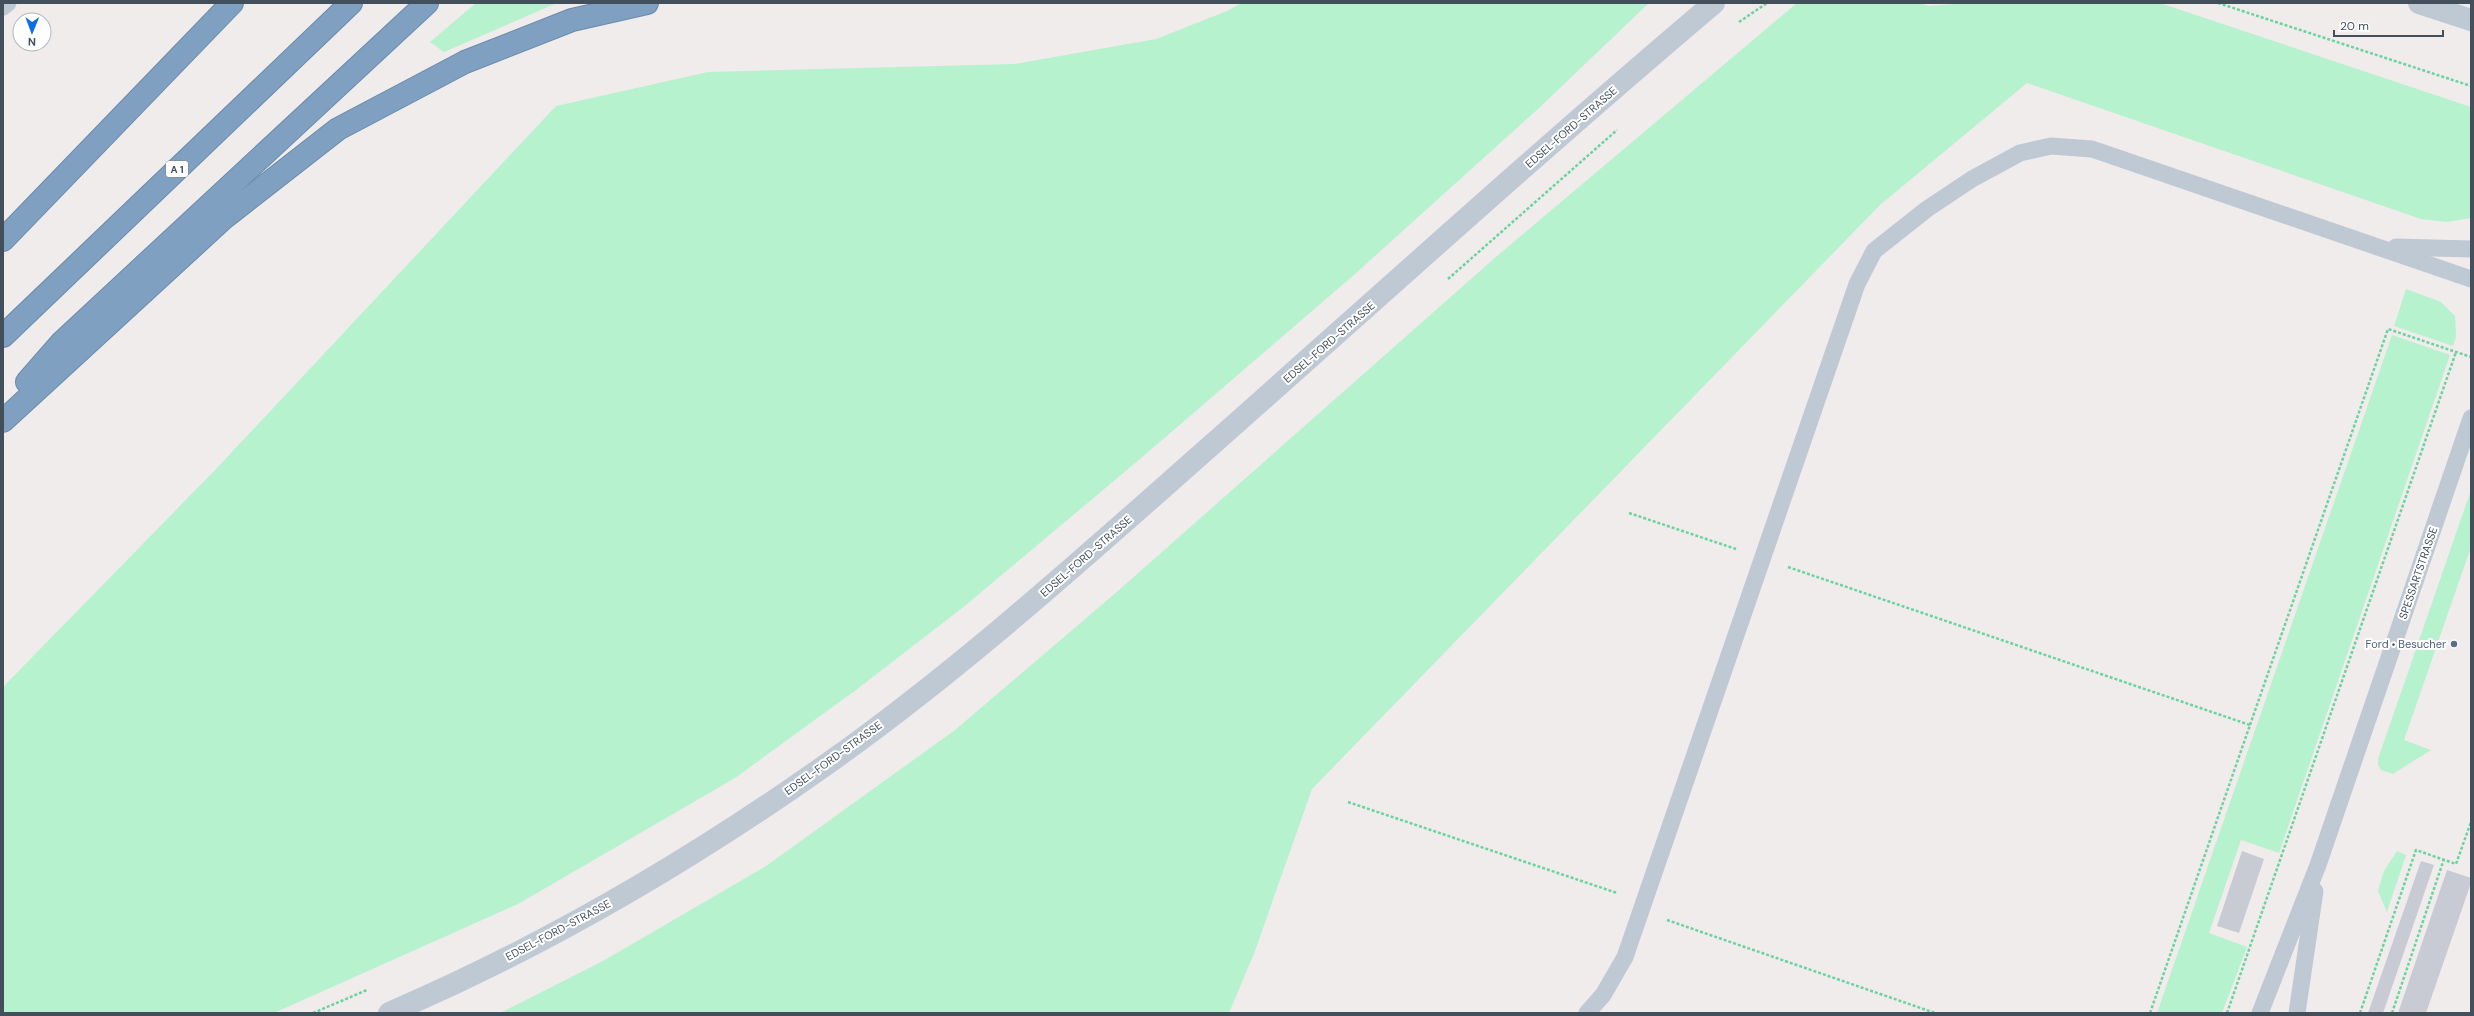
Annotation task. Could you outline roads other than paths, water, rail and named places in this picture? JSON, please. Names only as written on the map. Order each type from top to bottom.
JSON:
[{"type":"highway","points":[[3,240],[232,3]]},
{"type":"highway","name":"A 1","points":[[3,336],[351,3]]},
{"type":"highway","points":[[3,410],[62,342],[427,3]]},
{"type":"highway","points":[[3,421],[224,218],[338,129],[465,62],[572,20],[647,3]]},
{"type":"street","name":"EDSEL-FORD-STRASSE","points":[[389,1013],[492,966],[638,886],[729,831],[828,763],[881,724],[1055,583],[1714,3]]},
{"type":"street","points":[[2419,3],[2471,20]]},
{"type":"lane","points":[[3,8],[8,3]]},
{"type":"lane","points":[[1586,1013],[1603,995],[1625,957],[1857,284],[1874,251],[1933,205],[1972,179],[2020,153],[2050,146],[2092,149],[2471,279]]},
{"type":"lane","points":[[2372,245],[2471,249]]},
{"type":"lane","name":"SPESSARTSTRASSE","points":[[2318,865],[2471,418]]},
{"type":"lane","points":[[2260,1013],[2318,865]]},
{"type":"lane","points":[[2297,1013],[2318,865]]},
{"type":"place","name":"Ford • Besucher","points":[[2454,644]]}]
